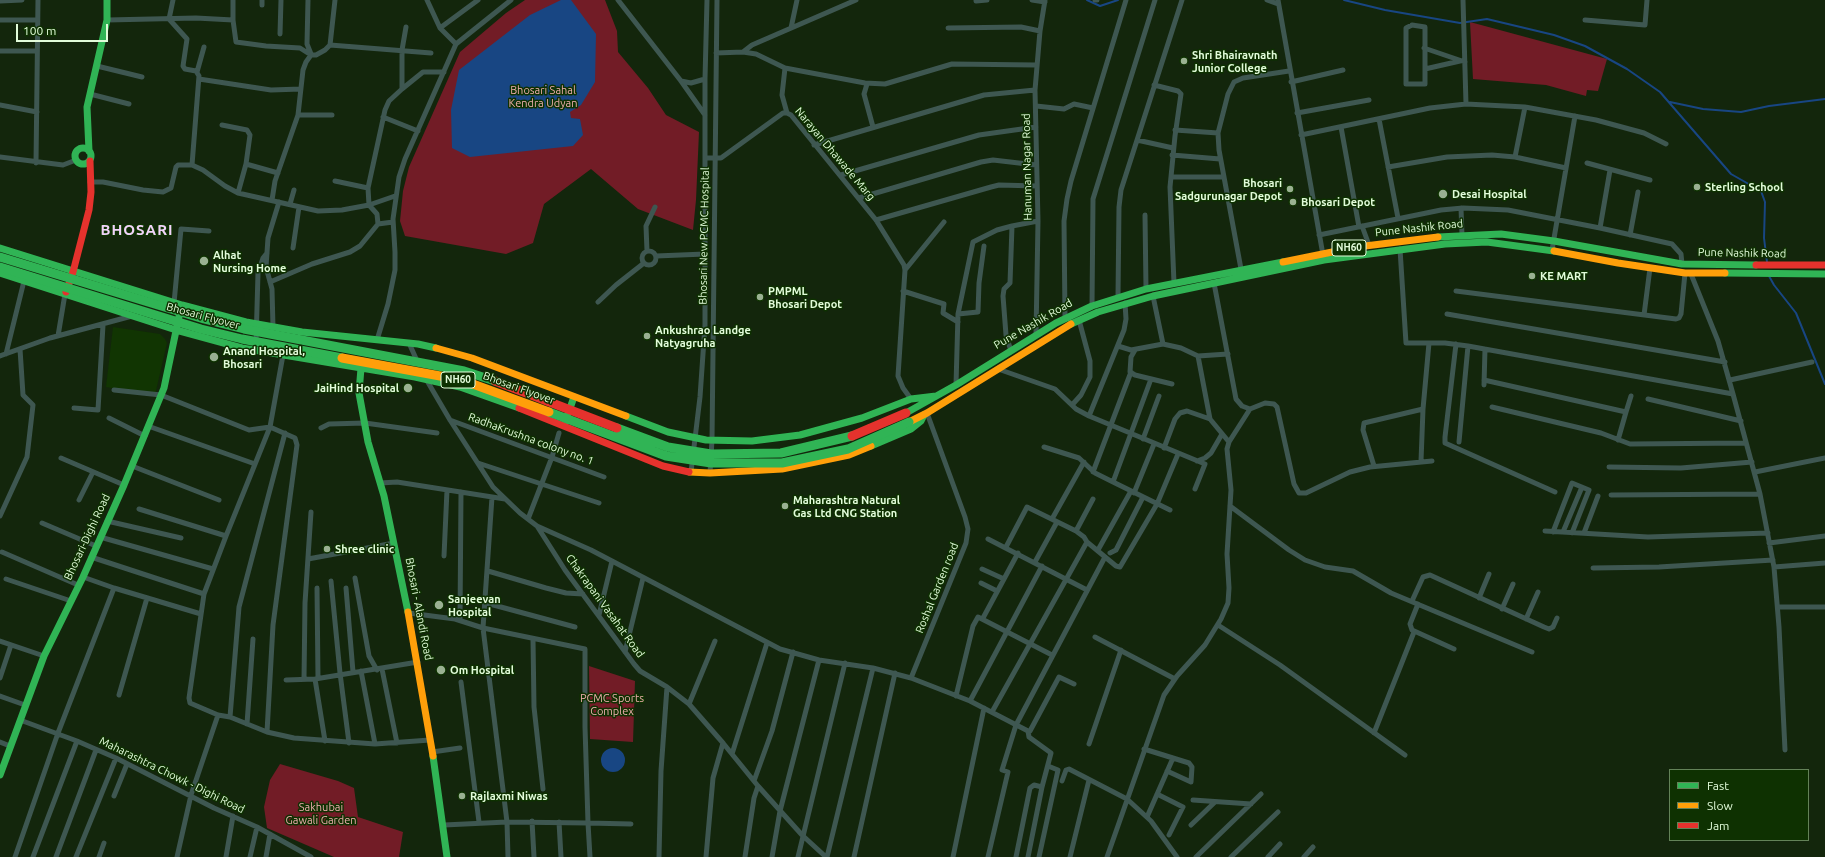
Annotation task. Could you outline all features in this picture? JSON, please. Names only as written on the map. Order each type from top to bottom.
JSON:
[{"type":"main road","points":[[65,294],[73,272],[89,210],[90,161],[92,156],[86,117],[107,20],[107,0]]},
{"type":"main road","points":[[90,150],[85,148],[78,149],[75,153],[76,160],[83,165],[90,161]]},
{"type":"main road","name":"Pune Nashik Road","points":[[907,418],[937,396],[1036,335],[1065,318],[1092,306],[1153,296],[1214,283],[1369,245],[1462,235],[1501,234],[1650,268],[1688,273],[1825,274]]},
{"type":"main road","name":"Pune Nashik Road","points":[[907,418],[925,414],[1079,320],[1146,289],[1242,269],[1323,256],[1445,244],[1487,242],[1603,251],[1682,264],[1825,265]]},
{"type":"main road","points":[[0,248],[178,304],[256,324],[302,332],[409,343],[440,349],[472,358],[668,432],[695,438],[752,441],[800,435],[862,418],[911,400],[937,396]]},
{"type":"main road","name":"Bhosari Flyover","points":[[0,257],[204,319],[244,329],[464,371],[668,447],[711,454],[781,453],[845,439],[907,418]]},
{"type":"main road","name":"Bhosari Flyover","points":[[0,267],[201,329],[242,339],[462,380],[666,456],[710,463],[782,463],[848,449],[907,418]]},
{"type":"main road","points":[[0,274],[176,330],[256,350],[460,387],[489,396],[562,429],[663,466],[691,472],[710,473],[782,469],[849,455],[911,429],[921,421],[925,414]]},
{"type":"main road","name":"Bhosari-Dighi Road","points":[[0,774],[44,656],[70,600],[83,577],[145,436],[164,388],[176,330],[178,304]]},
{"type":"main road","name":"Bhosari - Alandi Road","points":[[361,368],[359,393],[409,612],[444,825],[447,857]]},
{"type":"main road","points":[[562,429],[574,397]]},
{"type":"street","points":[[0,1],[22,0]]},
{"type":"street","points":[[36,163],[38,0]]},
{"type":"street","points":[[169,19],[173,0]]},
{"type":"street","points":[[233,0],[233,20],[236,42],[300,48],[311,55],[316,55],[330,45],[334,0]]},
{"type":"street","points":[[280,34],[281,0]]},
{"type":"street","points":[[308,0],[307,44],[311,55]]},
{"type":"street","points":[[427,0],[440,28],[456,44]]},
{"type":"street","points":[[440,28],[478,0]]},
{"type":"street","points":[[377,340],[388,304],[395,270],[396,252],[393,222],[395,196],[405,159],[456,44],[511,0]]},
{"type":"street","points":[[618,0],[681,81],[705,115]]},
{"type":"street","name":"Bhosari New PCMC Hospital","points":[[691,472],[699,408],[705,326],[705,82],[707,0]]},
{"type":"street","name":"Bhosari New PCMC Hospital","points":[[710,473],[712,440],[717,0]]},
{"type":"street","points":[[791,28],[798,0]]},
{"type":"street","points":[[744,52],[752,45],[856,0]]},
{"type":"street","points":[[976,1],[987,0]]},
{"type":"street","points":[[1032,0],[1045,1]]},
{"type":"street","points":[[1065,318],[1064,221],[1067,199],[1126,0]]},
{"type":"street","points":[[1092,306],[1093,198],[1155,0]]},
{"type":"street","points":[[1089,416],[1118,346],[1125,325],[1122,300],[1119,207],[1121,190],[1182,0]]},
{"type":"street","points":[[1267,0],[1278,2],[1289,71],[1323,256]]},
{"type":"street","points":[[1463,0],[1463,61],[1466,104]]},
{"type":"street","points":[[1585,20],[1645,25],[1646,0]]},
{"type":"street","name":"Hanuman Nagar Road","points":[[1036,335],[1038,221],[1035,90],[1036,65],[1045,1]]},
{"type":"street","points":[[169,19],[187,39],[183,66],[197,72]]},
{"type":"street","points":[[0,20],[37,20]]},
{"type":"street","points":[[107,20],[233,20]]},
{"type":"street","points":[[1412,25],[1425,27],[1424,48],[1425,84],[1406,84],[1406,28],[1412,25]]},
{"type":"street","points":[[402,89],[402,50],[406,27]]},
{"type":"street","points":[[948,28],[1021,27],[1040,31]]},
{"type":"street","points":[[330,45],[431,53]]},
{"type":"street","points":[[192,165],[199,79],[197,72],[204,46]]},
{"type":"street","points":[[1424,48],[1463,61]]},
{"type":"street","points":[[0,51],[37,51]]},
{"type":"street","points":[[716,53],[744,52],[756,54],[785,68],[867,84],[885,84],[952,64],[1036,65]]},
{"type":"street","points":[[272,200],[278,173],[298,114],[303,70],[311,55]]},
{"type":"street","points":[[1425,69],[1463,61]]},
{"type":"street","points":[[97,66],[142,77]]},
{"type":"street","name":"Narayan Dhawade Marg","points":[[785,68],[782,95],[787,113],[791,115],[841,175],[876,220],[904,265],[905,270]]},
{"type":"street","points":[[1291,82],[1343,70]]},
{"type":"street","points":[[1242,269],[1220,159],[1218,133],[1228,94],[1234,82],[1243,78],[1289,71]]},
{"type":"street","points":[[378,224],[377,214],[369,205],[368,188],[383,118],[389,101],[424,72],[444,72]]},
{"type":"street","points":[[199,79],[271,90],[301,89]]},
{"type":"street","points":[[681,81],[691,83],[705,82],[716,85]]},
{"type":"street","points":[[867,84],[864,94],[873,127]]},
{"type":"street","points":[[1154,85],[1180,92],[1172,155],[1171,177],[1174,283]]},
{"type":"street","points":[[814,144],[984,94],[1035,90]]},
{"type":"street","points":[[90,94],[129,104]]},
{"type":"street","points":[[1297,113],[1369,100]]},
{"type":"street","points":[[1036,106],[1064,109],[1074,104],[1093,108]]},
{"type":"street","points":[[1301,135],[1430,108],[1466,104],[1525,107],[1575,116],[1622,126],[1644,133],[1666,144]]},
{"type":"street","points":[[0,105],[37,112]]},
{"type":"street","points":[[705,105],[715,105]]},
{"type":"street","points":[[1515,157],[1525,107]]},
{"type":"street","points":[[705,158],[722,158],[783,113],[787,113]]},
{"type":"street","points":[[298,114],[332,115]]},
{"type":"street","points":[[1553,246],[1575,116]]},
{"type":"street","points":[[383,118],[418,131]]},
{"type":"street","points":[[1379,119],[1398,218]]},
{"type":"street","points":[[222,126],[244,129],[249,132],[246,164],[238,193]]},
{"type":"street","points":[[841,175],[979,135],[1036,127]]},
{"type":"street","points":[[1341,127],[1361,227],[1369,245]]},
{"type":"street","points":[[1175,130],[1218,133]]},
{"type":"street","points":[[1137,140],[1173,148]]},
{"type":"street","points":[[1172,155],[1220,159]]},
{"type":"street","points":[[1388,167],[1453,156],[1492,155],[1515,157],[1566,168]]},
{"type":"street","points":[[0,157],[36,163],[63,165],[76,160]]},
{"type":"street","points":[[859,198],[981,162],[993,160],[1036,165]]},
{"type":"street","points":[[1586,163],[1650,180]]},
{"type":"street","points":[[246,164],[278,173]]},
{"type":"street","points":[[90,182],[103,182],[142,190],[163,192],[171,188],[176,167],[178,165],[192,165],[203,170],[224,186],[238,193],[250,197],[272,200],[299,207],[330,211],[369,205],[395,196]]},
{"type":"street","points":[[1600,228],[1610,170]]},
{"type":"street","points":[[1171,177],[1224,177]]},
{"type":"street","points":[[335,181],[368,188]]},
{"type":"street","points":[[876,220],[999,185],[1037,186]]},
{"type":"street","points":[[290,204],[294,190]]},
{"type":"street","points":[[1630,235],[1638,192]]},
{"type":"street","points":[[272,327],[273,301],[266,267],[268,238],[278,202]]},
{"type":"street","points":[[293,248],[299,207]]},
{"type":"street","points":[[644,263],[642,258],[644,252],[647,251],[646,226],[655,207]]},
{"type":"street","points":[[1319,235],[1398,218],[1461,208],[1508,210],[1672,244],[1681,254],[1682,264]]},
{"type":"street","points":[[1461,208],[1462,235]]},
{"type":"street","points":[[1145,215],[1146,289]]},
{"type":"street","points":[[956,385],[958,314],[973,242],[990,233],[1012,226],[1038,221]]},
{"type":"street","points":[[270,282],[312,264],[350,252],[360,246],[378,224],[393,222]]},
{"type":"street","points":[[911,400],[903,388],[898,376],[905,270],[944,222]]},
{"type":"street","points":[[1010,351],[1006,335],[1003,296],[1004,289],[1010,283],[1012,226]]},
{"type":"street","points":[[178,304],[181,229],[208,231]]},
{"type":"street","points":[[958,314],[978,312],[979,283],[984,246]]},
{"type":"street","points":[[1400,249],[1405,340],[1408,344],[1456,344],[1733,394]]},
{"type":"street","points":[[647,251],[652,252],[656,256],[705,254]]},
{"type":"street","points":[[256,350],[258,273],[263,258],[267,253]]},
{"type":"street","points":[[644,263],[648,265],[653,263],[656,256]]},
{"type":"street","points":[[598,302],[616,285],[644,263]]},
{"type":"street","points":[[1644,315],[1650,268]]},
{"type":"street","points":[[1456,290],[1676,319],[1679,318],[1681,314],[1688,273]]},
{"type":"street","points":[[1688,273],[1725,362],[1760,494],[1773,560],[1778,607],[1785,750]]},
{"type":"street","points":[[6,354],[24,281]]},
{"type":"street","points":[[1214,283],[1236,398],[1242,406],[1250,409]]},
{"type":"street","points":[[903,291],[944,304],[943,314],[958,322]]},
{"type":"street","points":[[58,336],[65,294]]},
{"type":"street","points":[[1153,296],[1163,344]]},
{"type":"street","points":[[1447,314],[1725,362]]},
{"type":"street","points":[[0,356],[58,336],[133,316]]},
{"type":"street","points":[[1072,405],[1081,395],[1090,377],[1090,361],[1079,320]]},
{"type":"street","points":[[74,408],[98,410],[103,325]]},
{"type":"street","name":"Chakrapani Vasahat Road","points":[[409,343],[426,380],[494,487],[537,526],[565,570],[640,671],[667,687],[689,704],[780,811],[802,835],[827,857]]},
{"type":"street","points":[[1421,461],[1423,409],[1429,343]]},
{"type":"street","points":[[1118,346],[1135,350],[1163,344],[1181,348],[1198,356],[1228,354]]},
{"type":"street","points":[[1456,344],[1445,437],[1446,443],[1555,492]]},
{"type":"street","points":[[1459,442],[1468,346]]},
{"type":"street","points":[[0,516],[27,457],[33,405],[23,394],[20,349]]},
{"type":"street","points":[[1485,349],[1484,382],[1626,412]]},
{"type":"street","points":[[1093,472],[1131,372],[1131,357],[1135,350]]},
{"type":"street","points":[[283,355],[270,427],[204,594],[189,698],[190,703],[193,706],[267,732],[294,738],[375,744],[430,740]]},
{"type":"street","points":[[1198,356],[1210,419],[1229,442]]},
{"type":"street","points":[[1730,380],[1812,362]]},
{"type":"street","points":[[998,369],[1056,389],[1081,412],[1154,444],[1205,464],[1195,489]]},
{"type":"street","points":[[1131,372],[1172,384]]},
{"type":"street","points":[[1112,482],[1151,379]]},
{"type":"street","points":[[114,390],[161,395],[249,430],[270,427],[295,438],[297,445],[273,625],[267,732]]},
{"type":"street","points":[[1143,439],[1159,396]]},
{"type":"street","points":[[1618,440],[1631,396]]},
{"type":"street","points":[[1648,399],[1741,421]]},
{"type":"street","points":[[1108,857],[1144,749],[1164,696],[1175,679],[1205,645],[1225,611],[1229,596],[1227,554],[1230,506],[1230,482],[1226,455],[1229,442],[1250,409],[1270,402],[1277,407],[1294,484],[1299,493],[1306,493],[1350,472],[1374,466],[1432,461]]},
{"type":"street","points":[[1492,407],[1574,426],[1638,445],[1746,443]]},
{"type":"street","points":[[1374,466],[1363,430],[1364,423],[1423,409]]},
{"type":"street","points":[[1164,448],[1175,419],[1180,413],[1187,411],[1210,419]]},
{"type":"street","name":"Roshal Garden road","points":[[911,678],[966,543],[968,529],[965,517],[925,414]]},
{"type":"street","points":[[109,418],[145,436]]},
{"type":"street","name":"RadhaKrushna colony no. 1","points":[[450,420],[604,477]]},
{"type":"street","points":[[322,428],[329,424],[365,423],[437,433]]},
{"type":"street","points":[[148,426],[255,464]]},
{"type":"street","points":[[528,519],[562,429]]},
{"type":"street","points":[[230,718],[239,607],[285,433]]},
{"type":"street","points":[[1197,461],[1205,458],[1211,453],[1222,434]]},
{"type":"street","points":[[1098,550],[1132,492],[1154,444]]},
{"type":"street","points":[[1044,447],[1075,456],[1084,462],[1093,472],[1170,510]]},
{"type":"street","points":[[1006,547],[1027,507],[1076,531],[1084,537],[1087,542],[1108,555],[1116,566],[1120,567],[1157,504],[1178,454]]},
{"type":"street","points":[[61,458],[124,485]]},
{"type":"street","points":[[1755,472],[1825,458]]},
{"type":"street","points":[[1035,562],[1054,520],[1084,462]]},
{"type":"street","points":[[1609,467],[1681,468],[1752,462]]},
{"type":"street","points":[[478,463],[599,503]]},
{"type":"street","points":[[132,466],[219,500]]},
{"type":"street","points":[[79,500],[93,472]]},
{"type":"street","points":[[380,483],[397,482],[507,500]]},
{"type":"street","points":[[1553,532],[1572,483],[1589,490],[1572,533]]},
{"type":"street","points":[[1563,532],[1582,487]]},
{"type":"street","points":[[444,556],[446,490]]},
{"type":"street","points":[[460,620],[461,492]]},
{"type":"street","points":[[1611,495],[1760,494]]},
{"type":"street","points":[[988,857],[1008,772],[1002,770],[1016,724],[1087,590],[1108,555],[1116,550],[1143,496]]},
{"type":"street","points":[[1584,533],[1598,496]]},
{"type":"street","points":[[492,497],[486,603],[483,628],[507,822],[508,857]]},
{"type":"street","points":[[1076,531],[1092,500]]},
{"type":"street","points":[[1230,506],[1289,550],[1305,560],[1325,567],[1352,571],[1391,593],[1532,652]]},
{"type":"street","points":[[139,509],[226,536]]},
{"type":"street","points":[[304,679],[305,603],[311,512]]},
{"type":"street","points":[[107,521],[181,538]]},
{"type":"street","points":[[42,523],[96,546]]},
{"type":"street","points":[[537,526],[612,561],[767,643],[819,660],[873,668],[911,678],[970,701],[1028,731]]},
{"type":"street","points":[[1545,531],[1648,537],[1768,534]]},
{"type":"street","points":[[1769,543],[1825,536]]},
{"type":"street","points":[[100,537],[213,569]]},
{"type":"street","points":[[988,539],[1018,553],[1087,590]]},
{"type":"street","points":[[992,712],[1087,542]]},
{"type":"street","points":[[308,559],[394,543]]},
{"type":"street","points":[[2,552],[78,585]]},
{"type":"street","points":[[983,618],[1018,553]]},
{"type":"street","points":[[91,557],[204,594]]},
{"type":"street","points":[[1593,568],[1659,567],[1773,560]]},
{"type":"street","points":[[599,615],[612,561]]},
{"type":"street","points":[[1774,567],[1825,563]]},
{"type":"street","points":[[970,701],[1006,630],[1042,566]]},
{"type":"street","points":[[982,569],[1004,579]]},
{"type":"street","points":[[488,571],[566,593],[584,594]]},
{"type":"street","points":[[1479,598],[1489,574]]},
{"type":"street","points":[[1412,601],[1423,577],[1426,575],[1549,629],[1553,626],[1557,618]]},
{"type":"street","points":[[83,577],[114,588],[201,614]]},
{"type":"street","points":[[354,578],[369,656],[380,669],[397,743]]},
{"type":"street","points":[[625,652],[643,578]]},
{"type":"street","points":[[6,579],[70,600]]},
{"type":"street","points":[[331,581],[340,673],[349,742]]},
{"type":"street","points":[[981,583],[998,591]]},
{"type":"street","points":[[1502,609],[1513,584]]},
{"type":"street","points":[[15,857],[31,815],[58,733],[114,588]]},
{"type":"street","points":[[317,588],[316,678],[325,741]]},
{"type":"street","points":[[346,588],[353,672]]},
{"type":"street","points":[[1526,619],[1538,592]]},
{"type":"street","points":[[119,695],[146,598]]},
{"type":"street","points":[[486,603],[575,627]]},
{"type":"street","points":[[1418,604],[1410,627],[1414,632],[1454,649]]},
{"type":"street","points":[[1778,607],[1825,607]]},
{"type":"street","points":[[409,612],[460,620],[483,628],[585,649],[584,727],[590,857]]},
{"type":"street","points":[[956,696],[973,626],[978,617],[983,618],[1052,654]]},
{"type":"street","points":[[1218,625],[1280,665],[1405,755]]},
{"type":"street","points":[[1374,733],[1414,632]]},
{"type":"street","points":[[1095,637],[1175,679]]},
{"type":"street","points":[[247,724],[253,639]]},
{"type":"street","points":[[534,639],[534,706],[543,789]]},
{"type":"street","points":[[0,641],[44,656]]},
{"type":"street","points":[[689,704],[715,641]]},
{"type":"street","points":[[732,754],[767,643]]},
{"type":"street","points":[[0,678],[11,645]]},
{"type":"street","points":[[1089,744],[1121,650]]},
{"type":"street","points":[[754,781],[772,731],[793,652]]},
{"type":"street","points":[[772,857],[780,811],[819,660]]},
{"type":"street","points":[[286,680],[316,678],[340,673],[380,669],[418,662]]},
{"type":"street","points":[[798,857],[802,835],[845,663]]},
{"type":"street","points":[[827,857],[873,668]]},
{"type":"street","points":[[361,671],[375,744]]},
{"type":"street","points":[[854,857],[895,673]]},
{"type":"street","points":[[1028,731],[1030,732],[1059,677],[1074,684]]},
{"type":"street","points":[[461,682],[479,822]]},
{"type":"street","points":[[659,857],[661,771],[667,687]]},
{"type":"street","points":[[0,696],[25,705]]},
{"type":"street","points":[[953,857],[984,708]]},
{"type":"street","points":[[177,857],[191,795],[218,715]]},
{"type":"street","name":"Maharashtra Chowk - Dighi Road","points":[[20,720],[77,740],[116,758],[257,827],[309,857]]},
{"type":"street","points":[[1028,731],[1029,737],[1051,753],[1042,787],[1028,857]]},
{"type":"street","points":[[33,857],[77,740]]},
{"type":"street","points":[[0,742],[10,746]]},
{"type":"street","points":[[706,857],[713,778],[723,743]]},
{"type":"street","points":[[432,752],[460,748]]},
{"type":"street","points":[[1144,749],[1191,765],[1191,782],[1167,771]]},
{"type":"street","points":[[56,857],[96,750]]},
{"type":"street","points":[[76,857],[116,758]]},
{"type":"street","points":[[1147,817],[1173,758]]},
{"type":"street","points":[[114,796],[127,764]]},
{"type":"street","points":[[1039,857],[1058,770],[1048,766]]},
{"type":"street","points":[[1062,782],[1066,770],[1069,769],[1127,799],[1147,817],[1177,857]]},
{"type":"street","points":[[1070,857],[1089,780]]},
{"type":"street","points":[[1016,857],[1030,788],[1034,785],[1042,787]]},
{"type":"street","points":[[745,857],[751,813],[758,786]]},
{"type":"street","points":[[1157,794],[1183,807],[1169,835]]},
{"type":"street","points":[[1196,857],[1261,794]]},
{"type":"street","points":[[1193,800],[1251,804]]},
{"type":"street","points":[[1191,825],[1215,802]]},
{"type":"street","points":[[1231,857],[1278,812]]},
{"type":"street","points":[[226,857],[233,816]]},
{"type":"street","points":[[532,821],[534,857]]},
{"type":"street","points":[[444,825],[479,822],[532,821],[631,824]]},
{"type":"street","points":[[559,822],[561,857]]},
{"type":"street","points":[[250,857],[257,827]]},
{"type":"street","points":[[266,857],[270,834]]},
{"type":"street","points":[[99,857],[104,843]]},
{"type":"street","points":[[1268,857],[1280,844]]},
{"type":"street","points":[[1304,857],[1313,847]]},
{"type":"shaded area","points":[[113,327],[160,334],[165,339],[167,343],[155,395],[106,387]]},
{"type":"green space","name":"Bhosari Sahal Kendra Udyan","points":[[525,0],[605,0],[617,31],[618,52],[648,88],[666,115],[699,132],[693,230],[638,209],[591,169],[544,204],[533,243],[506,254],[405,236],[400,221],[403,191],[409,167],[460,52],[506,13]]},
{"type":"green space","points":[[1470,22],[1607,59],[1598,91],[1587,90],[1586,96],[1546,85],[1473,79]]},
{"type":"green space","name":"PCMC Sports Complex","points":[[589,666],[635,681],[633,742],[590,739]]},
{"type":"green space","name":"Sakhubai Gawali Garden","points":[[280,764],[338,781],[354,788],[358,817],[403,832],[399,857],[334,857],[267,828],[264,807],[270,780]]},
{"type":"water","points":[[561,0],[571,0],[596,34],[595,82],[581,105],[570,112],[571,118],[580,119],[583,135],[573,146],[470,157],[452,148],[451,110],[459,70],[530,15]]},
{"type":"water","points":[[613,748],[618,749],[624,755],[624,765],[618,771],[613,772],[608,771],[602,765],[601,760],[602,755],[608,749]]},
{"type":"waterway","points":[[1087,0],[1100,6],[1118,0]]},
{"type":"waterway","points":[[1344,0],[1385,10],[1460,23],[1487,19],[1554,35],[1585,46],[1627,69],[1660,92],[1731,174],[1761,191],[1765,202],[1764,238],[1767,262]]},
{"type":"waterway","points":[[1670,102],[1703,109],[1741,112],[1769,106],[1825,99]]},
{"type":"waterway","points":[[1769,276],[1774,285],[1796,313],[1825,384]]},
{"type":"traffic: fast","points":[[89,151],[87,107],[107,20],[107,0]]},
{"type":"traffic: fast","points":[[80,148],[86,148],[91,153],[91,156],[89,162],[86,164],[80,164],[75,159],[75,153],[80,148]]},
{"type":"traffic: fast","points":[[1438,237],[1501,234],[1554,241],[1682,264],[1756,265]]},
{"type":"traffic: fast","points":[[1071,324],[1098,312],[1153,296],[1324,260],[1445,244],[1487,242],[1554,251]]},
{"type":"traffic: fast","points":[[0,248],[182,305],[246,322],[302,332],[418,344],[436,348]]},
{"type":"traffic: fast","points":[[0,257],[204,319],[244,329],[464,371],[495,381]]},
{"type":"traffic: fast","points":[[906,413],[956,385],[1056,323],[1092,306],[1146,289],[1283,262]]},
{"type":"traffic: fast","points":[[0,267],[201,329],[242,339],[342,358]]},
{"type":"traffic: fast","points":[[0,273],[176,330],[242,348],[415,377],[460,387],[519,408]]},
{"type":"traffic: fast","points":[[1725,273],[1825,274]]},
{"type":"traffic: fast","points":[[0,775],[44,656],[83,577],[124,485],[164,388],[181,307]]},
{"type":"traffic: fast","points":[[361,368],[359,393],[368,442],[384,496],[408,612]]},
{"type":"traffic: fast","points":[[626,416],[668,432],[706,440],[752,441],[800,435],[862,418],[911,399],[936,396]]},
{"type":"traffic: fast","points":[[564,425],[574,397]]},
{"type":"traffic: fast","points":[[549,412],[666,456],[711,463],[782,463],[848,449],[909,422]]},
{"type":"traffic: fast","points":[[871,446],[911,429],[921,421],[924,415]]},
{"type":"traffic: fast","points":[[617,428],[668,447],[711,454],[781,453],[852,436]]},
{"type":"traffic: fast","points":[[433,756],[447,857]]},
{"type":"traffic: slow","points":[[1283,262],[1357,247],[1438,237]]},
{"type":"traffic: slow","points":[[1554,251],[1618,263],[1685,273],[1725,273]]},
{"type":"traffic: slow","points":[[909,422],[927,413],[1071,324]]},
{"type":"traffic: slow","points":[[436,348],[472,358],[626,416]]},
{"type":"traffic: slow","points":[[342,358],[462,380],[549,412]]},
{"type":"traffic: slow","points":[[689,472],[710,473],[782,469],[849,455],[871,446]]},
{"type":"traffic: slow","points":[[408,612],[433,756]]},
{"type":"traffic: jam","points":[[66,292],[73,272],[89,210],[91,192],[90,161]]},
{"type":"traffic: jam","points":[[1756,265],[1825,265]]},
{"type":"traffic: jam","points":[[495,381],[617,428]]},
{"type":"traffic: jam","points":[[519,408],[663,466],[689,472]]},
{"type":"traffic: jam","points":[[852,436],[906,413]]},
{"type":"place","name":"Shri Bhairavnath Junior College","points":[[1184,61]]},
{"type":"place","name":"Sterling School","points":[[1697,187]]},
{"type":"place","name":"Bhosari Sadgurunagar Depot","points":[[1290,189]]},
{"type":"place","name":"Desai Hospital","points":[[1443,194]]},
{"type":"place","name":"Bhosari Depot","points":[[1293,202]]},
{"type":"place","name":"Alhat Nursing Home","points":[[204,261]]},
{"type":"place","name":"KE MART","points":[[1532,276]]},
{"type":"place","name":"PMPML Bhosari Depot","points":[[760,297]]},
{"type":"place","name":"Ankushrao Landge Natyagruha","points":[[647,336]]},
{"type":"place","name":"Anand Hospital, Bhosari","points":[[214,357]]},
{"type":"place","name":"JaiHind Hospital","points":[[408,388]]},
{"type":"place","name":"Maharashtra Natural Gas Ltd CNG Station","points":[[785,506]]},
{"type":"place","name":"Shree clinic","points":[[327,549]]},
{"type":"place","name":"Sanjeevan Hospital","points":[[439,605]]},
{"type":"place","name":"Om Hospital","points":[[441,670]]},
{"type":"place","name":"Rajlaxmi Niwas","points":[[462,796]]},
{"type":"district","name":"BHOSARI","points":[[137,230]]}]
